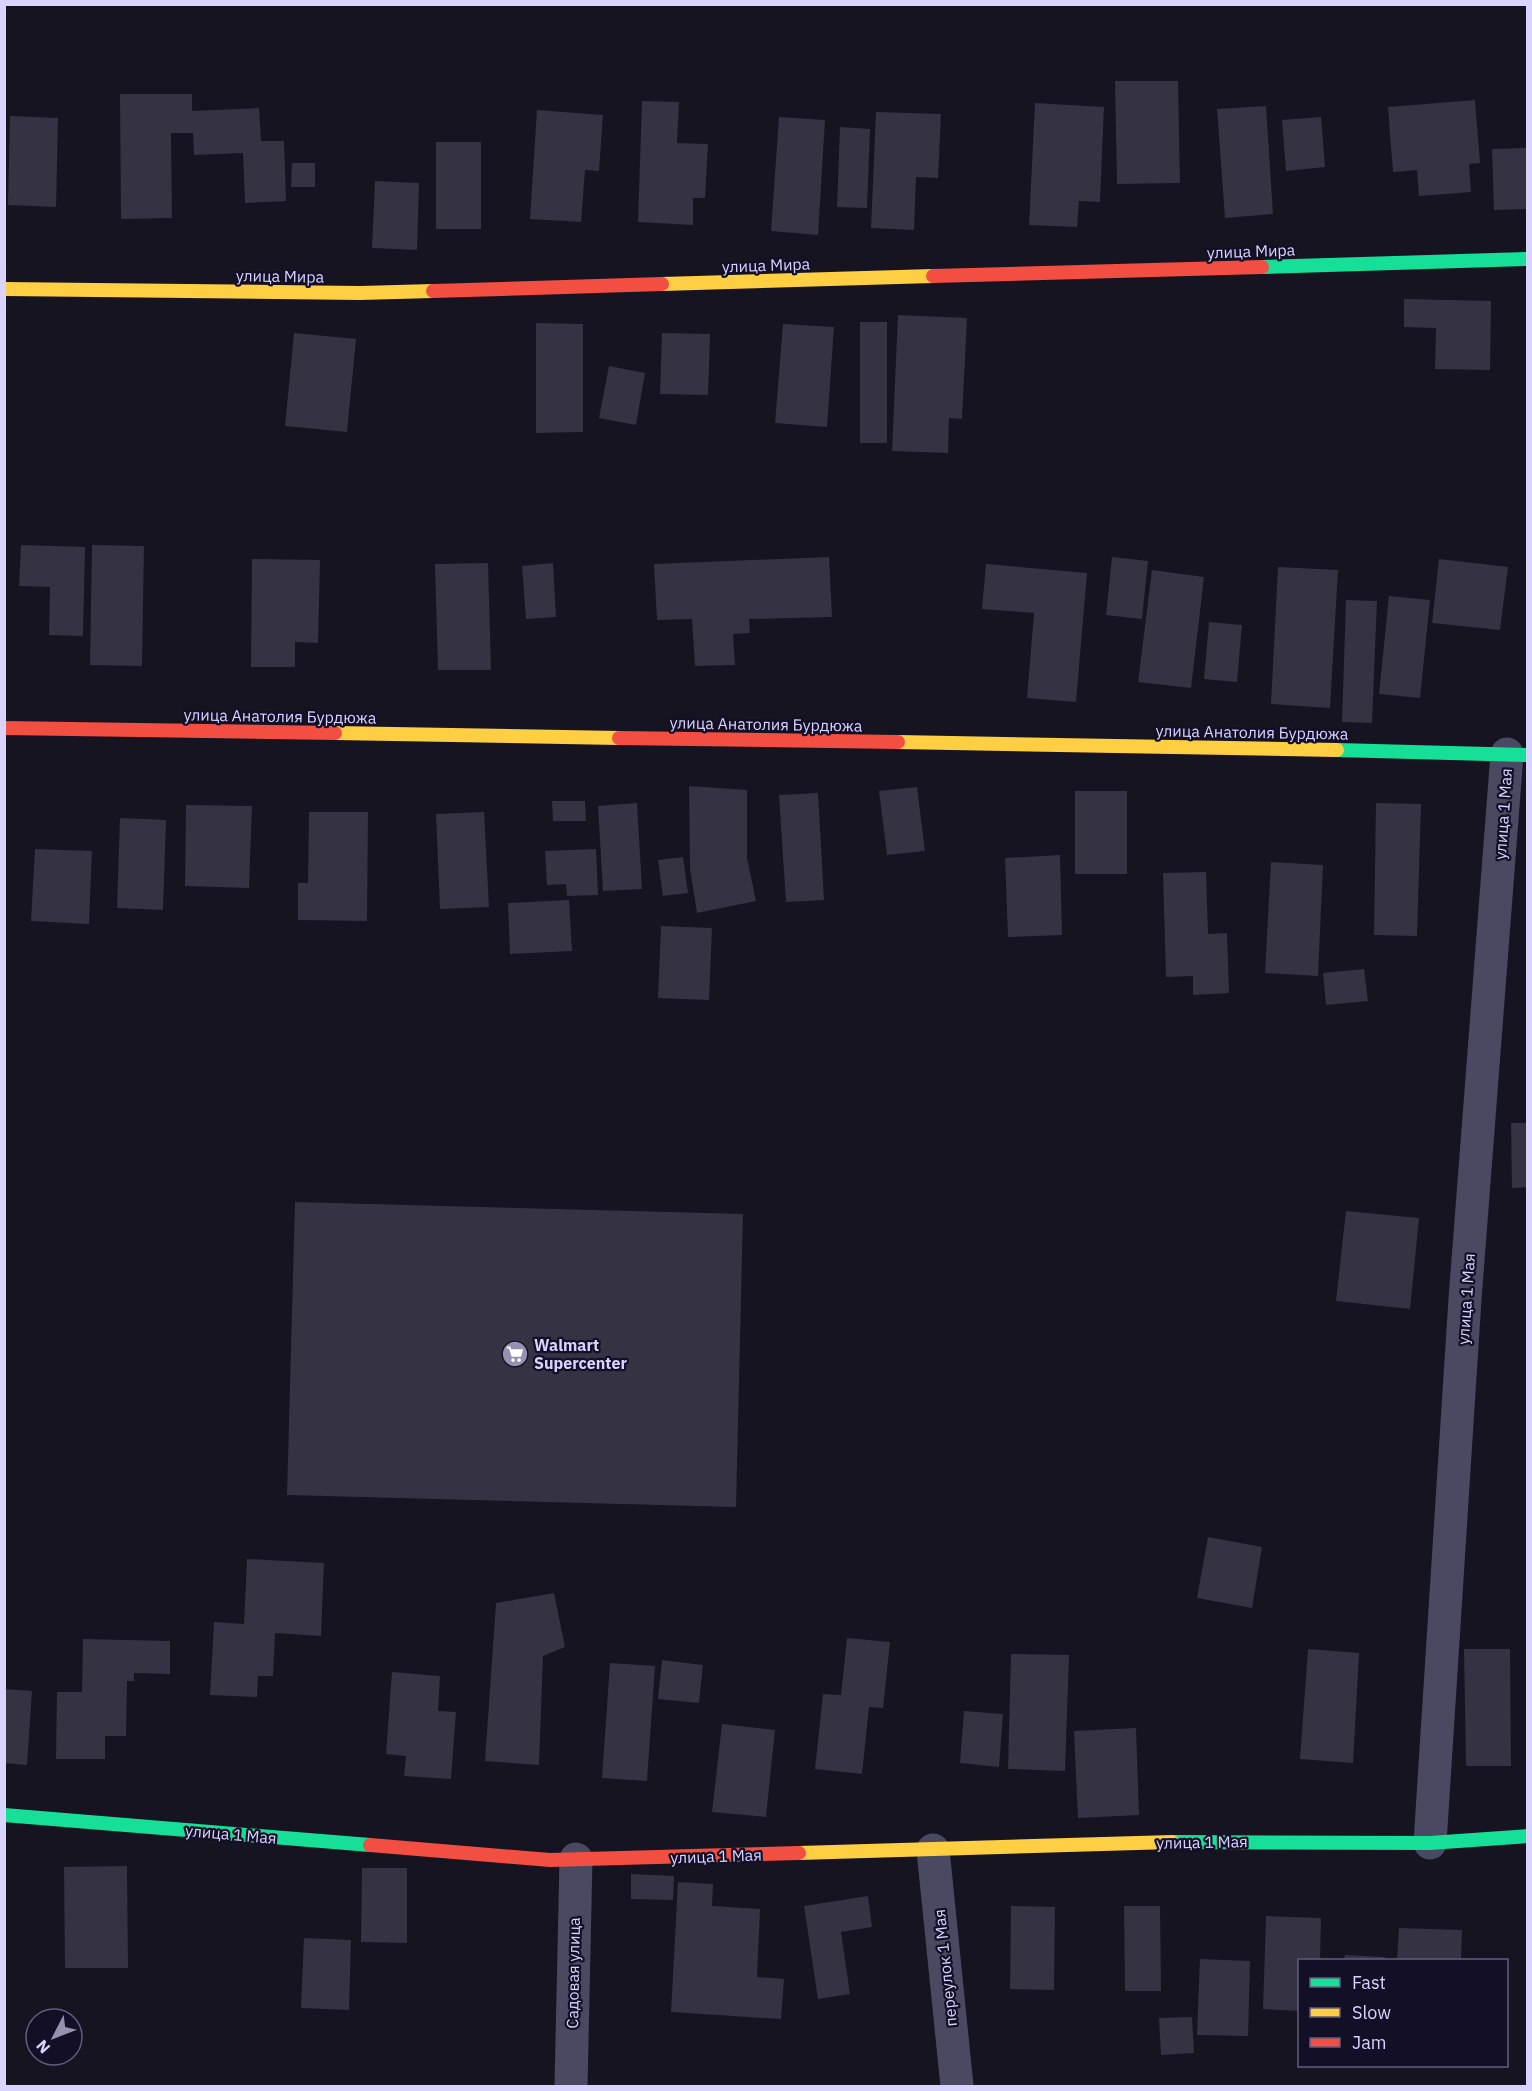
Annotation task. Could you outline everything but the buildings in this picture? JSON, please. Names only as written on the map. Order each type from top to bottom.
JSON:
[{"type":"street","name":"улица Мира","points":[[4,289],[360,293],[1527,259]]},
{"type":"street","name":"улица Анатолия Бурдюжа","points":[[4,728],[1517,754]]},
{"type":"street","name":"улица 1 Мая","points":[[1430,1843],[1466,1299],[1517,754]]},
{"type":"street","name":"улица 1 Мая","points":[[4,1815],[538,1859],[933,1850],[1204,1840],[1430,1843],[1527,1836]]},
{"type":"street","name":"переулок 1 Мая","points":[[933,1850],[957,2086]]},
{"type":"street","name":"Садовая улица","points":[[571,2086],[576,1859]]},
{"type":"traffic: fast","points":[[1262,267],[1528,259]]},
{"type":"traffic: fast","points":[[1337,750],[1528,755]]},
{"type":"traffic: fast","points":[[4,1815],[370,1845]]},
{"type":"traffic: fast","points":[[1172,1842],[1430,1843],[1528,1836]]},
{"type":"traffic: slow","points":[[662,284],[933,276]]},
{"type":"traffic: slow","points":[[4,289],[360,293],[433,291]]},
{"type":"traffic: slow","points":[[335,733],[619,738]]},
{"type":"traffic: slow","points":[[898,742],[1337,750]]},
{"type":"traffic: slow","points":[[799,1853],[1172,1842]]},
{"type":"traffic: jam","points":[[933,276],[1262,267]]},
{"type":"traffic: jam","points":[[433,291],[662,284]]},
{"type":"traffic: jam","points":[[4,728],[335,733]]},
{"type":"traffic: jam","points":[[619,738],[898,742]]},
{"type":"traffic: jam","points":[[370,1845],[550,1860],[799,1853]]},
{"type":"place","name":"Walmart Supercenter","points":[[515,1354]]}]
